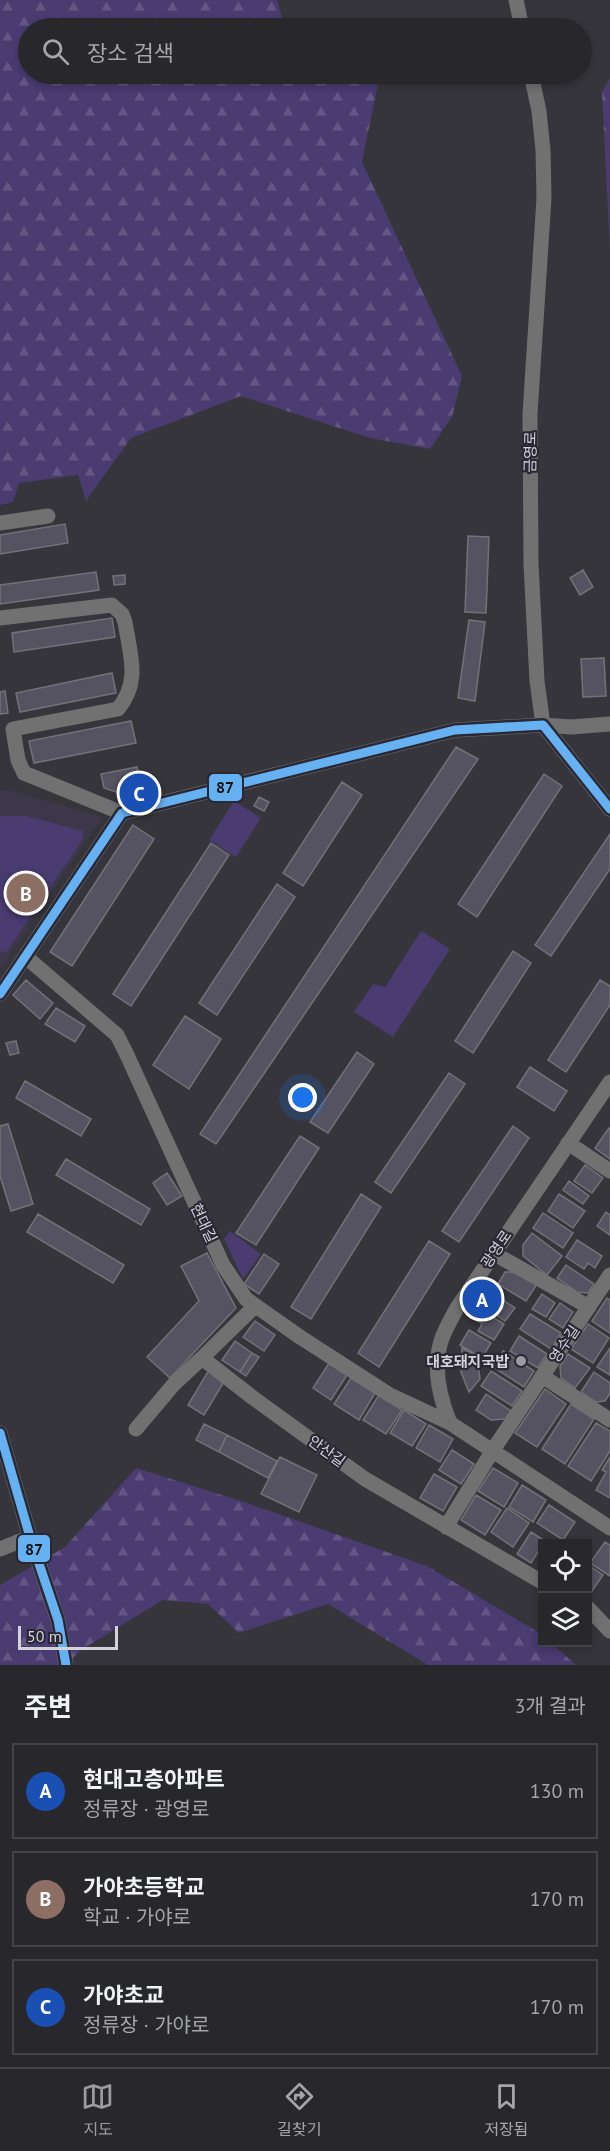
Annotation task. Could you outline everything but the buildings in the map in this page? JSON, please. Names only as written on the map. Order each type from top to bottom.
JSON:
[{"type":"street","points":[[516,0],[520,18]]},
{"type":"street","name":"금영로","points":[[533,84],[543,150],[544,198],[530,414],[529,493],[537,681],[543,725]]},
{"type":"street","points":[[0,523],[48,516]]},
{"type":"street","points":[[0,618],[112,605],[122,614],[132,680],[129,696],[118,709],[13,729],[18,760],[24,773],[122,813],[455,730],[610,724]]},
{"type":"street","points":[[543,725],[610,809]]},
{"type":"street","points":[[0,994],[122,813]]},
{"type":"street","name":"현대길","points":[[26,957],[117,1035],[223,1265],[246,1299],[390,1395],[450,1423]]},
{"type":"street","name":"광영로","points":[[450,1423],[441,1401],[437,1370],[442,1339],[457,1308],[493,1252],[610,1082]]},
{"type":"street","points":[[568,1143],[610,1171]]},
{"type":"street","points":[[493,1252],[589,1307]]},
{"type":"street","name":"영수길","points":[[608,1414],[542,1376],[610,1275]]},
{"type":"street","points":[[136,1429],[174,1384],[255,1306]]},
{"type":"street","name":"안산길","points":[[202,1358],[365,1479],[538,1579]]},
{"type":"street","points":[[446,1527],[542,1376]]},
{"type":"street","points":[[450,1423],[610,1528]]},
{"type":"street","points":[[0,1433],[30,1537],[58,1620],[66,1665]]},
{"type":"street","points":[[0,1549],[30,1537]]},
{"type":"street","points":[[592,1612],[610,1631]]},
{"type":"shaded area","points":[[0,790],[9,790],[102,817],[0,969]]},
{"type":"green space","points":[[0,0],[277,0],[282,18],[18,18],[18,84],[378,84],[362,162],[462,376],[452,417],[430,449],[370,438],[241,396],[131,438],[86,501],[78,475],[19,483],[13,502],[0,505]]},
{"type":"green space","points":[[610,78],[610,250],[602,92]]},
{"type":"green space","points":[[234,801],[261,818],[236,857],[209,840]]},
{"type":"green space","points":[[0,816],[26,816],[83,831],[83,839],[6,953],[0,951]]},
{"type":"green space","points":[[421,931],[450,949],[393,1037],[354,1012],[373,984],[385,987]]},
{"type":"green space","points":[[230,1231],[261,1254],[243,1279],[224,1239]]},
{"type":"green space","points":[[136,1468],[241,1501],[427,1566],[538,1632],[538,1647],[556,1647],[576,1665],[428,1665],[328,1604],[239,1633],[208,1604],[163,1600],[81,1650],[66,1665],[0,1665],[0,1585],[65,1547]]},
{"type":"transit line","name":"87","points":[[543,725],[610,809]]},
{"type":"transit line","name":"87","points":[[0,994],[122,813],[455,730],[543,725]]},
{"type":"transit line","name":"87","points":[[0,1433],[30,1537],[58,1620],[66,1665]]},
{"type":"place","name":"가야초교","points":[[139,793]]},
{"type":"place","name":"가야초등학교","points":[[26,893]]},
{"type":"place","name":"현대고층아파트","points":[[482,1299]]},
{"type":"place","name":"대호돼지국밥","points":[[521,1361]]}]
